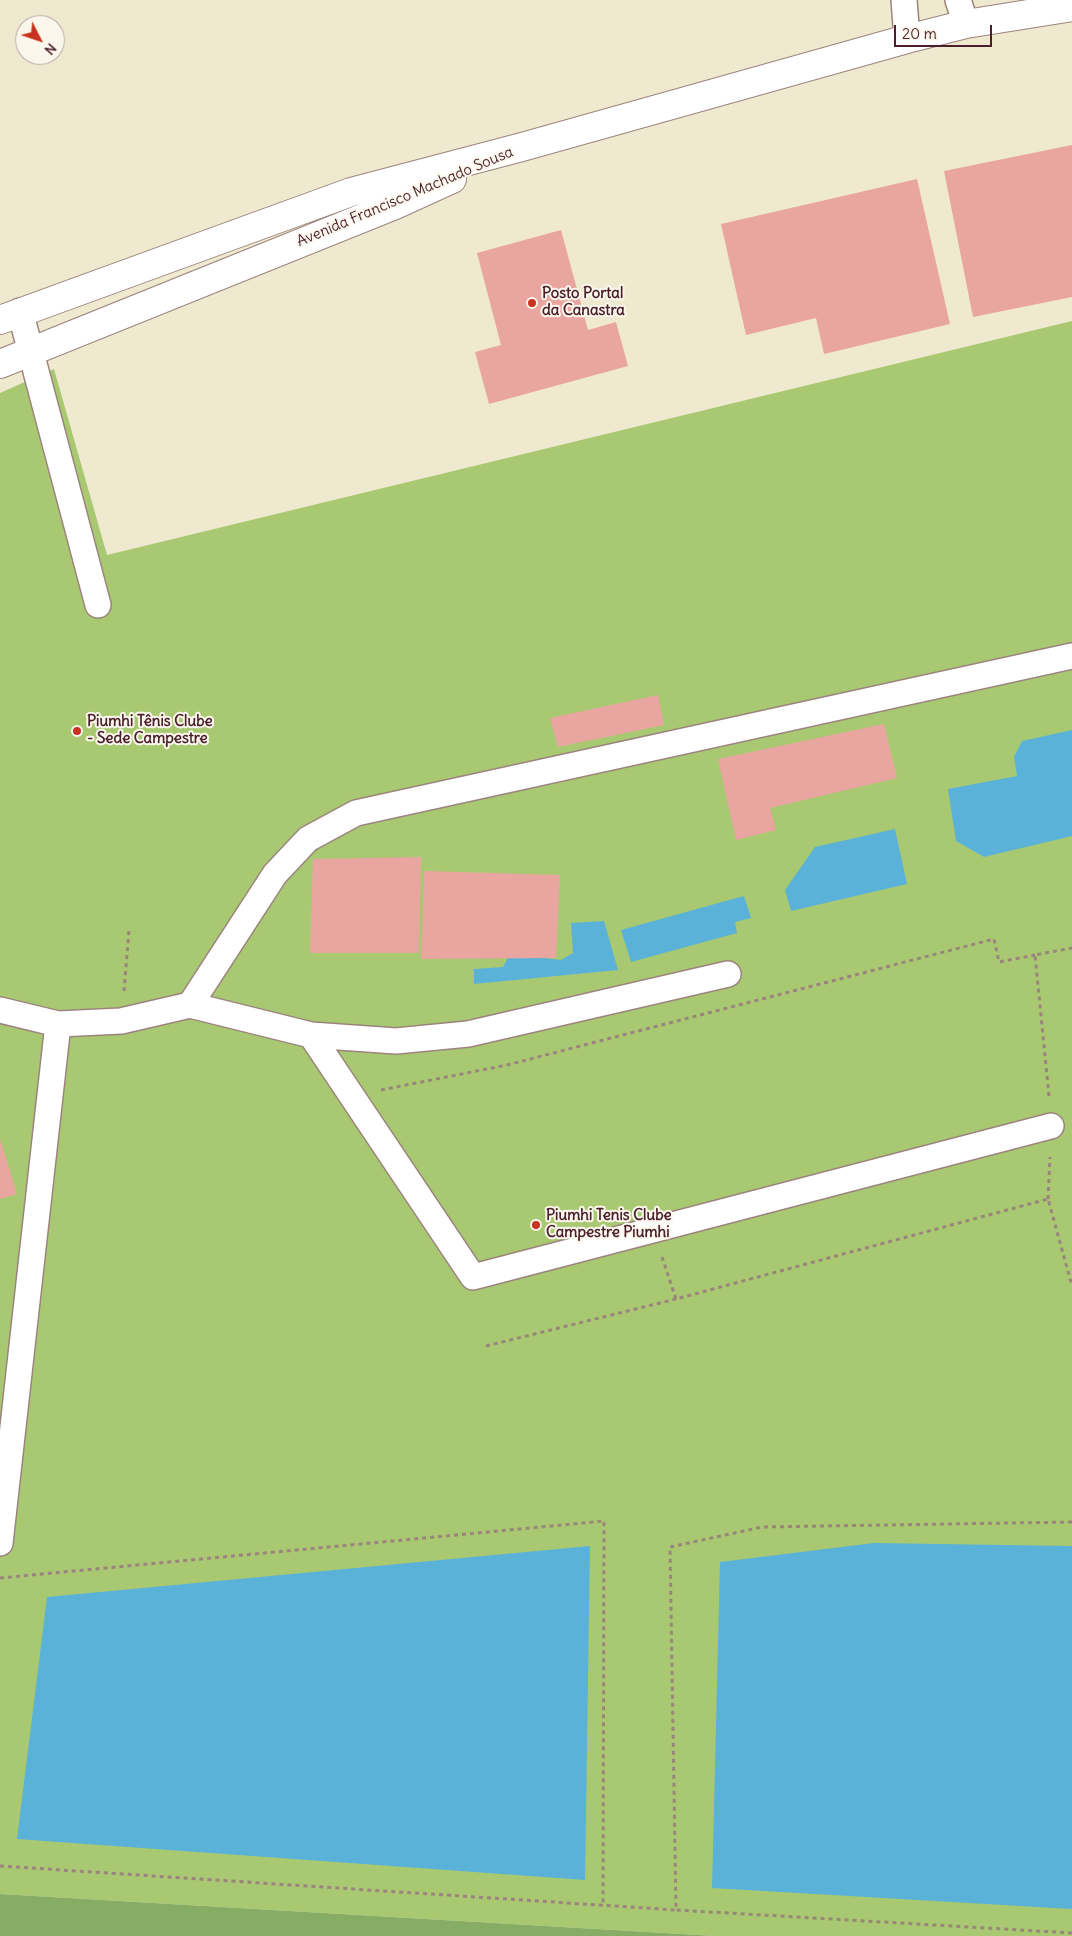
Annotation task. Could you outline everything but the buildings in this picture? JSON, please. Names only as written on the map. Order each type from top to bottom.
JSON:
[{"type":"main road","points":[[522,147],[908,39],[962,12],[1072,7]]},
{"type":"main road","name":"Avenida Francisco Machado Sousa","points":[[10,315],[351,192],[522,147]]},
{"type":"main road","name":"Avenida Francisco Machado Sousa","points":[[0,364],[395,205],[522,147]]},
{"type":"street","points":[[904,0],[908,39]]},
{"type":"street","points":[[10,315],[33,350],[98,605]]},
{"type":"street","points":[[190,1005],[275,874],[308,838],[356,813],[1072,656]]},
{"type":"street","points":[[0,1010],[58,1024],[121,1021],[190,1005],[311,1035],[396,1041],[468,1034],[728,974]]},
{"type":"street","points":[[0,1543],[58,1024]]},
{"type":"street","points":[[311,1035],[473,1278],[1052,1126]]},
{"type":"path","points":[[121,1021],[129,930]]},
{"type":"path","points":[[351,1096],[507,1065],[994,939],[999,962],[1072,948]]},
{"type":"path","points":[[1035,955],[1052,1126],[1048,1199],[1072,1286]]},
{"type":"path","points":[[486,1346],[676,1299],[1048,1199]]},
{"type":"path","points":[[653,1230],[676,1299]]},
{"type":"path","points":[[0,1578],[604,1521],[603,1905]]},
{"type":"path","points":[[676,1910],[670,1548],[762,1527],[1072,1522]]},
{"type":"path","points":[[0,1866],[1072,1934]]},
{"type":"green space","name":"Piumhi Tenis Clube Campestre Piumhi","points":[[1072,321],[1072,1936],[716,1936],[0,1894],[0,393],[54,369],[107,555]]},
{"type":"green space","points":[[0,1894],[716,1936],[0,1936]]},
{"type":"water","points":[[1072,730],[1072,836],[984,857],[956,841],[948,789],[1017,776],[1014,757],[1022,741]]},
{"type":"water","points":[[895,829],[907,884],[791,911],[785,890],[815,847]]},
{"type":"water","points":[[744,896],[751,918],[735,922],[737,933],[631,962],[621,930]]},
{"type":"water","points":[[604,921],[618,970],[474,984],[474,969],[503,967],[510,954],[561,960],[573,953],[571,923]]},
{"type":"water","points":[[874,1543],[1072,1546],[1072,1909],[712,1888],[720,1562]]},
{"type":"water","points":[[590,1546],[585,1880],[17,1839],[47,1597]]},
{"type":"place","name":"Posto Portal da Canastra","points":[[532,303]]},
{"type":"place","name":"Piumhi Tênis Clube - Sede Campestre","points":[[77,731]]},
{"type":"place","name":"Piumhi Tenis Clube Campestre Piumhi","points":[[536,1225]]}]
